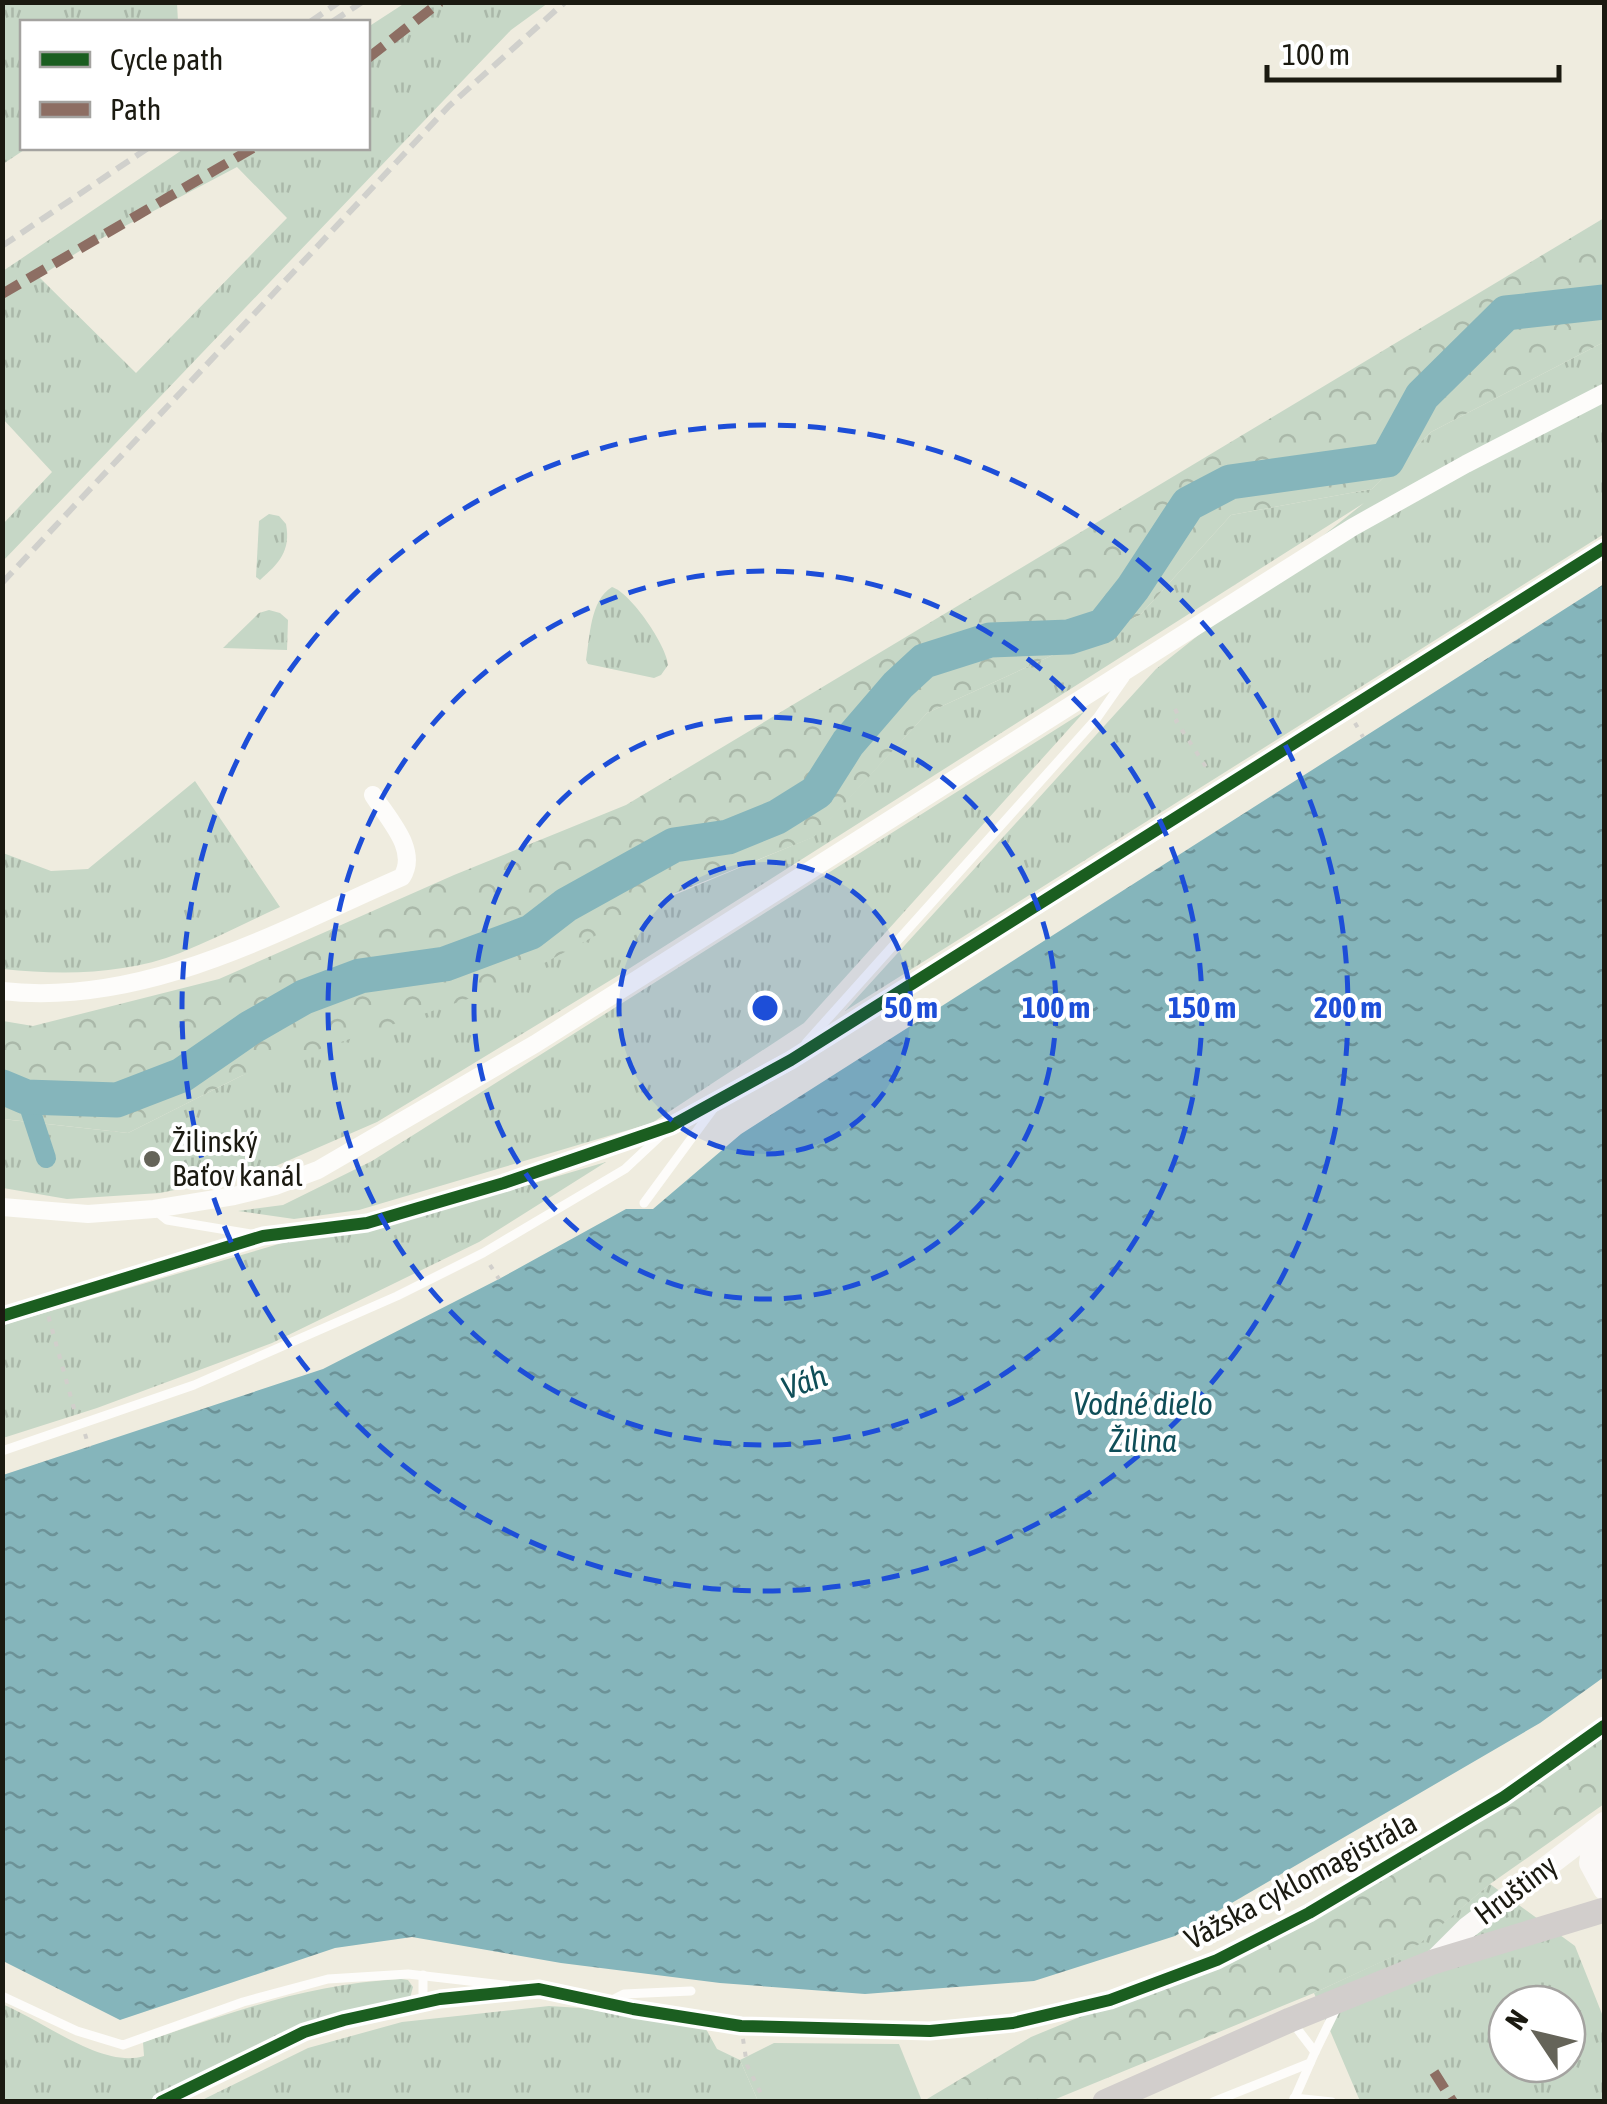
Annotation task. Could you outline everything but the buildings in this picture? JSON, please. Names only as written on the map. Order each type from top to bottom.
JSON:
[{"type":"main road","points":[[1105,2102],[1340,1998],[1433,1962],[1604,1910]]},
{"type":"street","points":[[2,1207],[88,1214],[154,1210],[274,1186],[318,1170],[535,1044],[1353,527],[1604,393]]},
{"type":"street","points":[[671,1126],[791,1060],[1604,548]]},
{"type":"street","points":[[2,991],[66,993],[165,976],[240,948],[402,877],[409,866],[408,850],[373,795]]},
{"type":"street","points":[[1600,1827],[1590,1863],[1604,1889]]},
{"type":"street","name":"Hruštiny","points":[[1433,1962],[1467,1928],[1600,1827]]},
{"type":"lane","points":[[791,1060],[1096,718],[1133,667]]},
{"type":"lane","points":[[644,1203],[717,1102]]},
{"type":"lane","points":[[2,1451],[194,1385],[306,1338],[482,1253],[624,1169],[671,1126]]},
{"type":"lane","points":[[154,1210],[168,1220],[263,1236]]},
{"type":"lane","points":[[2,1996],[77,2031],[123,2045],[305,1983],[370,1974],[424,1975],[539,1989],[423,2002],[344,2020],[304,2032],[160,2102]]},
{"type":"lane","points":[[423,2002],[424,1975]]},
{"type":"lane","points":[[606,2003],[624,1994],[691,1991]]},
{"type":"lane","points":[[1332,2102],[1294,2100],[1340,1998]]},
{"type":"lane","points":[[1290,2020],[1315,2052]]},
{"type":"lane","points":[[1213,2102],[1310,2063]]},
{"type":"path","points":[[1175,709],[1180,719],[1176,721],[1221,790]]},
{"type":"path","points":[[26,1310],[63,1299]]},
{"type":"path","points":[[45,1304],[59,1345],[55,1347],[60,1365],[81,1424]]},
{"type":"path","points":[[723,2023],[760,2026]]},
{"type":"path","points":[[741,2026],[748,2064],[766,2102]]},
{"type":"green space","points":[[3,2],[177,3],[178,20],[20,20],[20,150],[24,150],[3,164]]},
{"type":"green space","points":[[405,3],[548,3],[511,30],[3,561],[3,524],[52,472],[3,419],[3,271],[182,150],[370,150],[370,26]],"holes":[[[237,167],[287,218],[136,373],[39,277],[89,245]]]},
{"type":"green space","points":[[1604,218],[1604,342],[1431,432],[1372,489],[1231,515],[1140,615],[927,713],[814,837],[673,894],[494,990],[241,1076],[128,1133],[3,1119],[3,1021],[33,1026],[219,979],[454,875],[626,805]]},
{"type":"green space","points":[[1604,342],[1604,534],[845,1011],[1156,669],[1364,503],[619,975],[377,1122],[262,1172],[160,1193],[67,1199],[3,1188],[2,1119],[128,1133],[241,1076],[813,837],[927,713],[1140,615],[1231,515],[1372,489],[1431,432]]},
{"type":"green space","points":[[269,514],[279,516],[286,524],[287,542],[278,562],[260,580],[256,577],[259,521]]},
{"type":"green space","points":[[612,587],[629,599],[655,634],[668,665],[661,675],[654,678],[588,664],[595,610]]},
{"type":"green space","points":[[269,610],[288,620],[287,650],[223,648],[259,613]]},
{"type":"green space","points":[[1085,711],[804,1023],[652,1123],[359,1210],[294,1219],[238,1211],[283,1205],[372,1161]]},
{"type":"green space","points":[[195,781],[280,907],[180,953],[137,966],[70,972],[3,969],[3,853],[51,871],[88,869]]},
{"type":"green space","points":[[606,1162],[479,1242],[272,1343],[97,1408],[3,1438],[3,1325],[282,1243],[377,1229]]},
{"type":"green space","points":[[1604,1733],[1604,1804],[1490,1884],[1418,1945],[1314,1993],[1051,2101],[922,2102],[1031,2037],[1213,1962],[1356,1890],[1544,1777]]},
{"type":"green space","points":[[1490,1884],[1575,1946],[1604,2019],[1604,2101],[1360,2101],[1314,1993],[1417,1945]]},
{"type":"green space","points":[[408,1980],[413,1987],[410,1998],[294,2030],[145,2102],[3,2101],[2,2004],[72,2041],[110,2056],[127,2058],[144,2056],[143,2042],[300,1993]]},
{"type":"green space","points":[[549,2006],[706,2029],[717,2049],[740,2060],[758,2101],[198,2102],[308,2048],[402,2022]]},
{"type":"green space","points":[[774,2043],[899,2044],[922,2101],[758,2101],[740,2060]]},
{"type":"water","name":"Vodné dielo Žilina","points":[[1604,584],[1604,1677],[1540,1723],[1175,1936],[1034,1981],[865,1994],[720,1983],[561,1963],[412,1937],[335,1948],[120,2020],[3,1961],[3,1475],[323,1369],[626,1209],[653,1209],[741,1134]]},
{"type":"waterway","points":[[2,1087],[26,1097],[117,1100],[182,1075],[304,997],[360,976],[445,964],[531,932],[566,905],[674,845],[728,837],[777,817],[817,792],[848,743],[924,661],[990,640],[1069,637],[1103,626],[1188,504],[1230,482],[1387,460],[1422,396],[1506,313],[1604,302]]},
{"type":"waterway","points":[[26,1097],[46,1158]]},
{"type":"railway","points":[[313,20],[339,2]]},
{"type":"railway","points":[[335,20],[362,2]]},
{"type":"railway","points":[[2,583],[449,106],[565,2]]},
{"type":"railway","points":[[2,246],[145,150]]},
{"type":"marked path","points":[[370,56],[440,2]]},
{"type":"marked path","points":[[2,294],[250,150]]},
{"type":"marked path","points":[[1434,2072],[1453,2102]]},
{"type":"cycle path","points":[[2,1316],[263,1236],[367,1223],[504,1183],[671,1126],[791,1060],[1604,548]]},
{"type":"cycle path","name":"Vážska cyklomagistrála","points":[[161,2102],[304,2032],[440,1999],[539,1989],[741,2026],[930,2031],[1013,2023],[1110,2000],[1217,1960],[1309,1913],[1504,1797],[1604,1726]]},
{"type":"place","name":"Žilinský Baťov kanál","points":[[152,1159]]},
{"type":"water label","name":"Váh","points":[[804,1382]]}]
